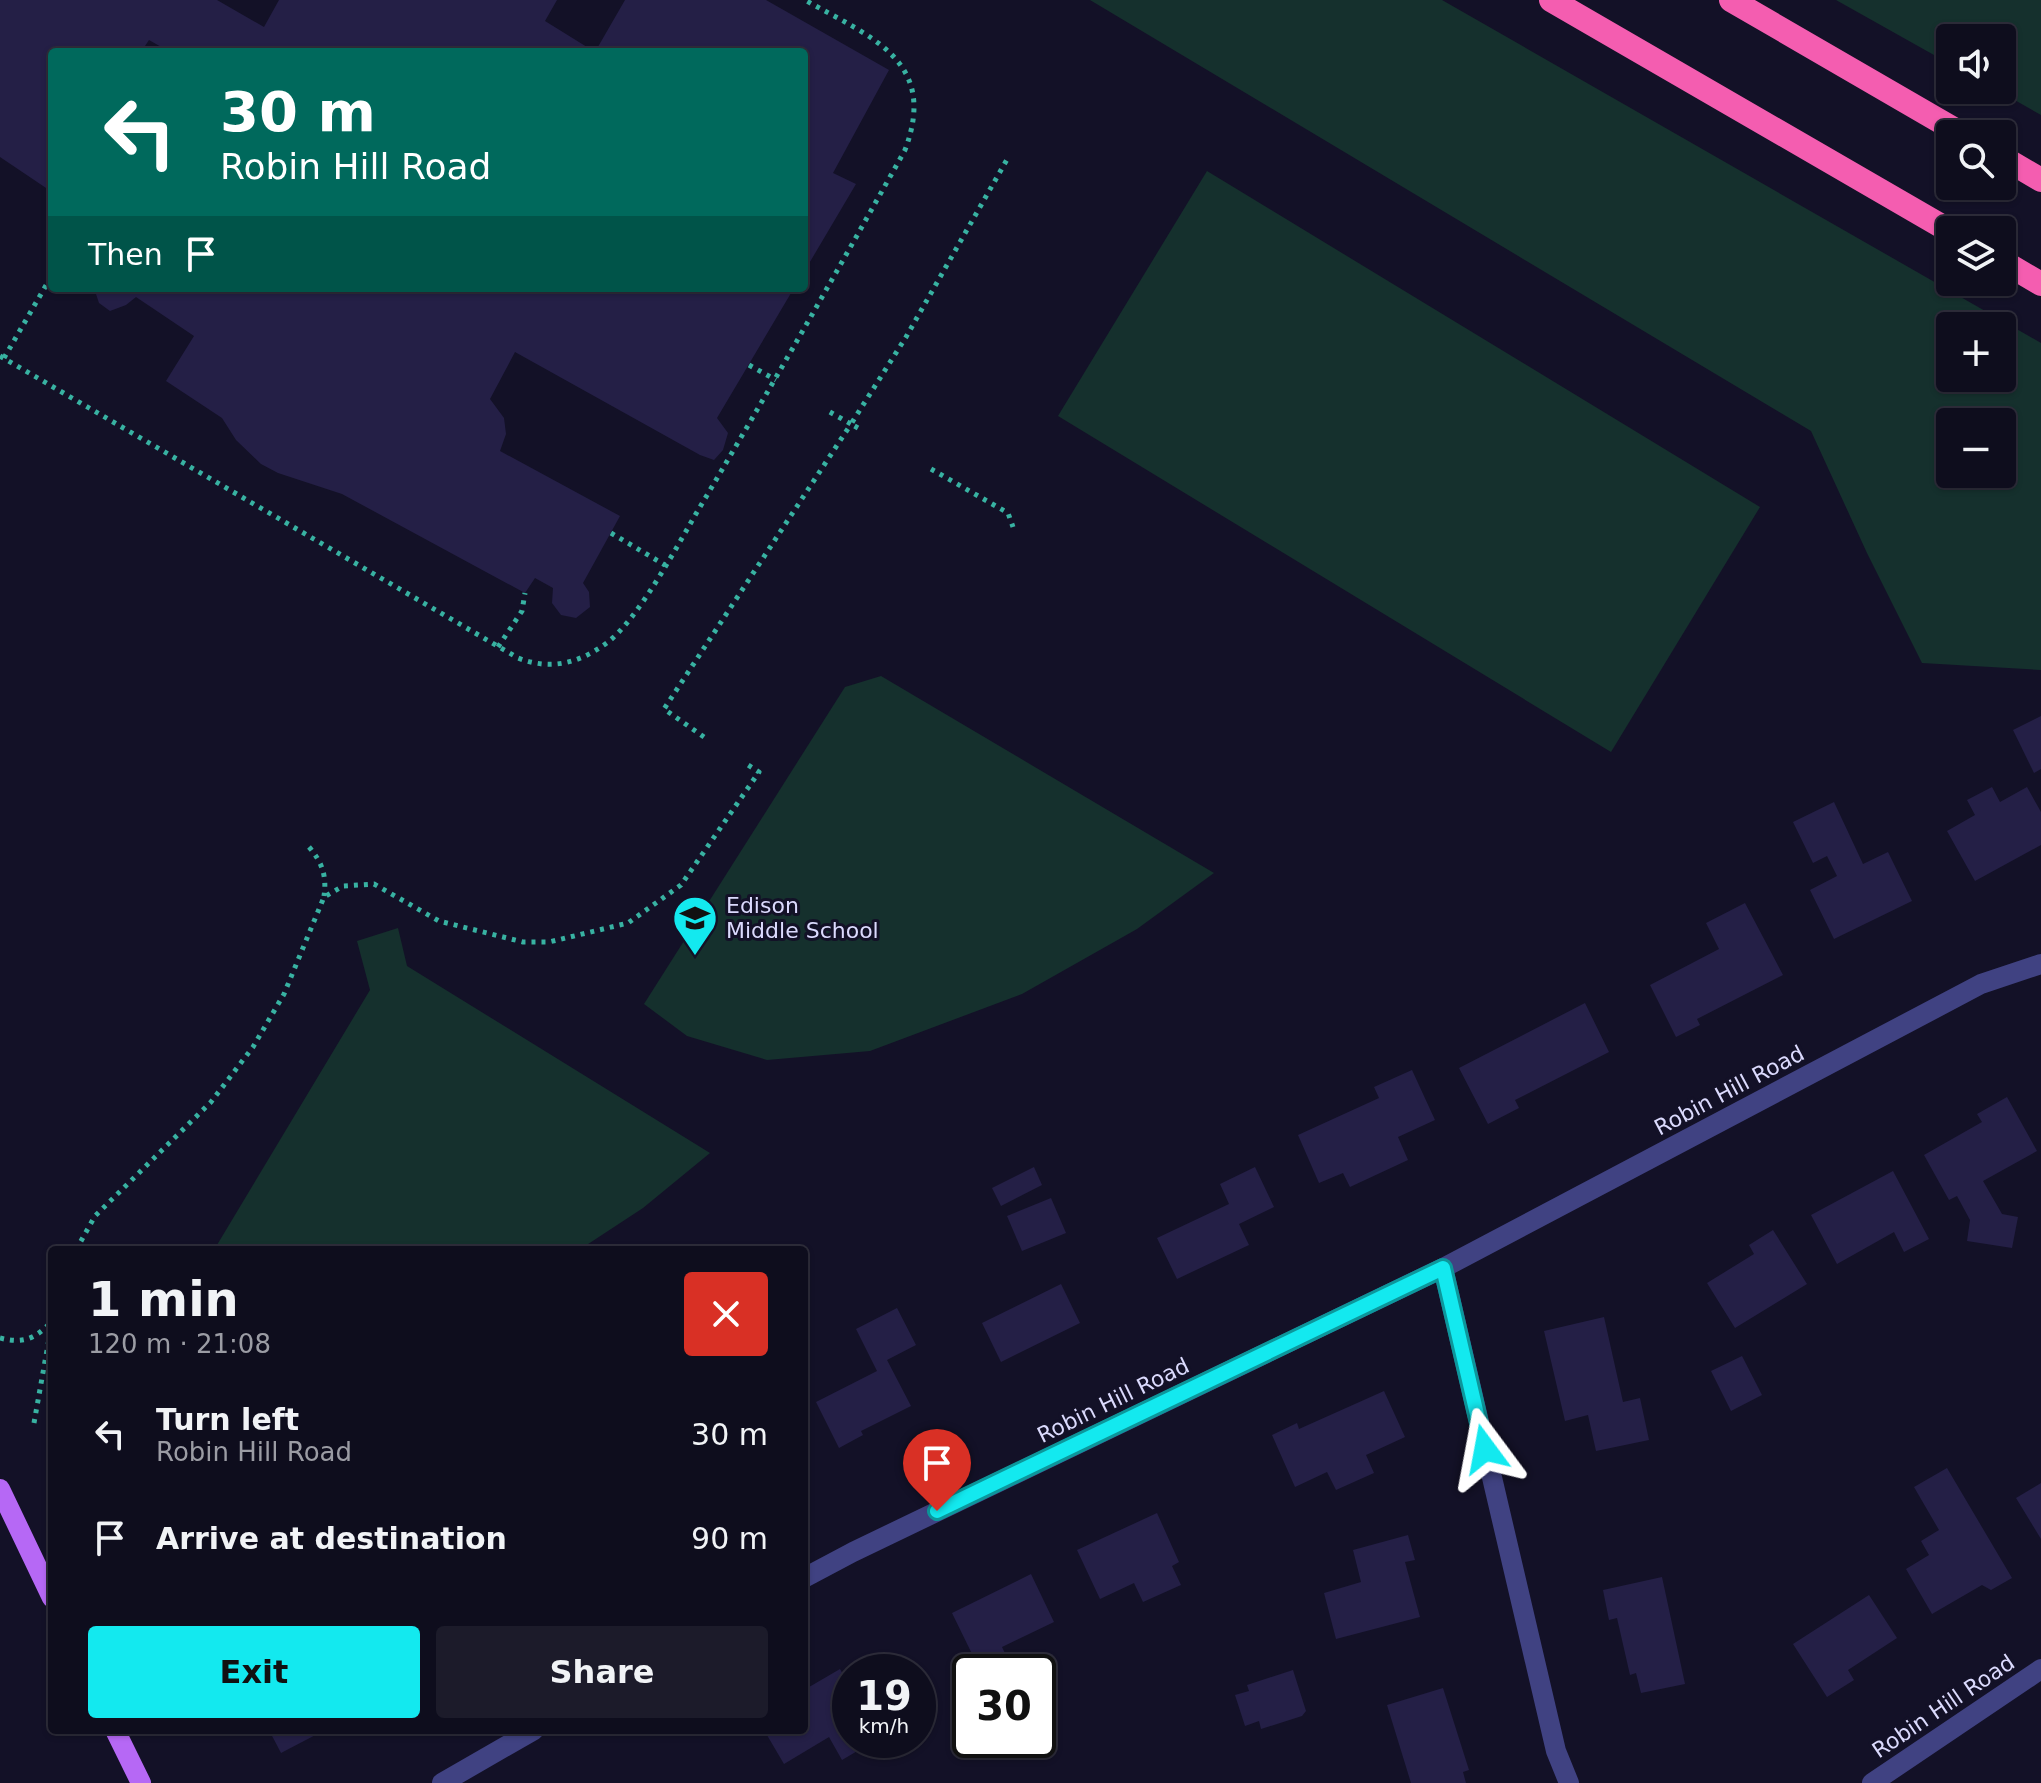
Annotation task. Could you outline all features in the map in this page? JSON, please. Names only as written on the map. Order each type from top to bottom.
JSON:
[{"type":"highway","points":[[1551,0],[1936,223]]},
{"type":"highway","points":[[1731,0],[1938,120]]},
{"type":"highway","points":[[2016,165],[2041,180]]},
{"type":"highway","points":[[2016,269],[2041,284]]},
{"type":"main road","points":[[0,1489],[48,1590]]},
{"type":"main road","points":[[117,1734],[141,1783]]},
{"type":"street","name":"Robin Hill Road","points":[[808,1576],[1443,1268],[1981,984],[2041,964]]},
{"type":"street","points":[[1443,1268],[1556,1751],[1569,1783]]},
{"type":"street","name":"Robin Hill Road","points":[[1872,1783],[2041,1669]]},
{"type":"street","points":[[442,1783],[527,1734]]},
{"type":"path","points":[[48,282],[2,357],[498,647],[538,666],[564,664],[608,642],[626,624],[665,565],[776,380],[905,150],[915,125],[915,100],[906,73],[889,50],[805,0]]},
{"type":"path","points":[[704,737],[664,709],[906,337],[1009,156]]},
{"type":"path","points":[[749,365],[776,380]]},
{"type":"path","points":[[828,411],[858,428]]},
{"type":"path","points":[[931,469],[1008,513],[1013,527]]},
{"type":"path","points":[[611,533],[665,565]]},
{"type":"path","points":[[498,647],[522,611],[525,593]]},
{"type":"path","points":[[324,897],[343,886],[374,884],[439,921],[523,942],[549,942],[628,923],[681,885],[759,772],[745,763]]},
{"type":"path","points":[[78,1246],[95,1216],[211,1102],[253,1047],[284,994],[324,897],[325,876],[317,856],[309,847]]},
{"type":"path","points":[[0,1338],[14,1342],[33,1339],[48,1326]]},
{"type":"path","points":[[34,1423],[48,1344]]},
{"type":"green space","points":[[1090,0],[1442,0],[1936,283],[1936,296],[1959,296],[1987,312],[1936,312],[1936,392],[2016,392],[2016,329],[2041,343],[2041,670],[1922,663],[1811,431]]},
{"type":"green space","points":[[1836,0],[2041,0],[2041,115],[2016,101],[2016,24],[1936,24],[1936,56]]},
{"type":"green space","points":[[1207,171],[1760,507],[1611,752],[1058,416]]},
{"type":"green space","points":[[881,676],[1214,873],[1137,929],[1022,994],[870,1051],[767,1060],[687,1036],[644,1004],[845,687]]},
{"type":"green space","points":[[398,928],[407,966],[710,1153],[643,1208],[585,1246],[216,1246],[370,990],[357,941]]},
{"type":"building","points":[[0,0],[217,0],[264,27],[279,0],[557,0],[545,21],[589,48],[163,48],[149,40],[144,48],[48,48],[48,189],[0,157]]},
{"type":"building","points":[[625,0],[766,0],[889,70],[833,173],[856,184],[808,265],[808,48],[597,48]]},
{"type":"building","points":[[95,292],[792,292],[717,418],[728,433],[723,450],[714,460],[515,352],[490,399],[504,418],[506,434],[500,451],[620,516],[583,583],[589,592],[590,607],[576,618],[561,615],[552,603],[553,588],[535,578],[525,593],[342,494],[278,473],[261,464],[236,440],[222,418],[166,381],[194,336],[136,297],[110,311],[99,303]]},
{"type":"building","points":[[2041,716],[2041,769],[2034,773],[2013,730]]},
{"type":"building","points":[[1992,787],[2000,802],[2027,787],[2041,812],[2041,845],[1975,881],[1947,831],[1975,815],[1967,800]]},
{"type":"building","points":[[1834,802],[1863,864],[1888,852],[1912,901],[1834,939],[1810,890],[1837,876],[1827,856],[1813,863],[1793,822]]},
{"type":"building","points":[[1745,903],[1783,975],[1697,1019],[1700,1025],[1676,1037],[1650,985],[1719,949],[1706,923]]},
{"type":"building","points":[[1585,1003],[1609,1052],[1515,1100],[1519,1108],[1488,1124],[1459,1068]]},
{"type":"building","points":[[1412,1070],[1435,1120],[1398,1137],[1408,1160],[1350,1187],[1343,1173],[1319,1183],[1298,1135],[1379,1098],[1374,1087]]},
{"type":"building","points":[[2007,1097],[2037,1151],[1983,1181],[2002,1214],[2018,1217],[2012,1248],[1967,1241],[1970,1220],[1957,1196],[1949,1200],[1924,1155],[1982,1122],[1977,1114]]},
{"type":"building","points":[[1034,1167],[1042,1185],[1001,1206],[992,1188]]},
{"type":"building","points":[[1255,1167],[1274,1207],[1239,1224],[1249,1245],[1177,1279],[1157,1238],[1229,1204],[1220,1184]]},
{"type":"building","points":[[1893,1171],[1929,1239],[1904,1252],[1894,1232],[1837,1264],[1811,1215]]},
{"type":"building","points":[[1051,1198],[1066,1233],[1022,1251],[1007,1216]]},
{"type":"building","points":[[1773,1230],[1807,1284],[1735,1328],[1707,1283],[1754,1254],[1749,1245]]},
{"type":"building","points":[[1061,1284],[1080,1323],[1001,1362],[982,1323]]},
{"type":"building","points":[[897,1308],[916,1345],[887,1360],[911,1406],[861,1431],[863,1435],[839,1448],[816,1402],[877,1371],[856,1329]]},
{"type":"building","points":[[1604,1317],[1623,1402],[1640,1398],[1649,1440],[1596,1451],[1588,1415],[1565,1421],[1544,1331]]},
{"type":"building","points":[[1742,1356],[1762,1395],[1731,1411],[1711,1371]]},
{"type":"building","points":[[1384,1391],[1405,1437],[1366,1455],[1374,1473],[1336,1490],[1327,1472],[1295,1487],[1272,1435],[1297,1423],[1299,1429]]},
{"type":"building","points":[[1947,1468],[2012,1578],[1991,1590],[1982,1585],[1932,1614],[1906,1569],[1929,1555],[1921,1541],[1939,1530],[1914,1487]]},
{"type":"building","points":[[2041,1483],[2041,1539],[2016,1498]]},
{"type":"building","points":[[1157,1513],[1179,1562],[1172,1566],[1181,1585],[1143,1602],[1134,1583],[1100,1599],[1077,1550]]},
{"type":"building","points":[[1408,1535],[1415,1560],[1405,1562],[1420,1617],[1336,1639],[1324,1593],[1361,1582],[1353,1550]]},
{"type":"building","points":[[1031,1574],[1054,1622],[1002,1647],[1005,1654],[972,1654],[952,1613]]},
{"type":"building","points":[[1662,1577],[1685,1684],[1641,1693],[1636,1673],[1630,1675],[1617,1618],[1609,1620],[1603,1590]]},
{"type":"building","points":[[1869,1595],[1897,1638],[1848,1670],[1854,1680],[1827,1697],[1793,1644]]},
{"type":"building","points":[[1293,1670],[1306,1711],[1302,1716],[1261,1729],[1259,1721],[1245,1726],[1235,1695],[1249,1691],[1247,1685]]},
{"type":"building","points":[[832,1674],[832,1742],[829,1737],[784,1764],[766,1734],[808,1734],[808,1688]]},
{"type":"building","points":[[1443,1688],[1469,1770],[1463,1772],[1466,1783],[1411,1783],[1387,1705]]},
{"type":"building","points":[[271,1734],[317,1734],[281,1753]]},
{"type":"place","name":"Edison Middle School","points":[[695,957]]},
{"type":"route","points":[[937,1511],[1443,1268],[1485,1449]]}]
